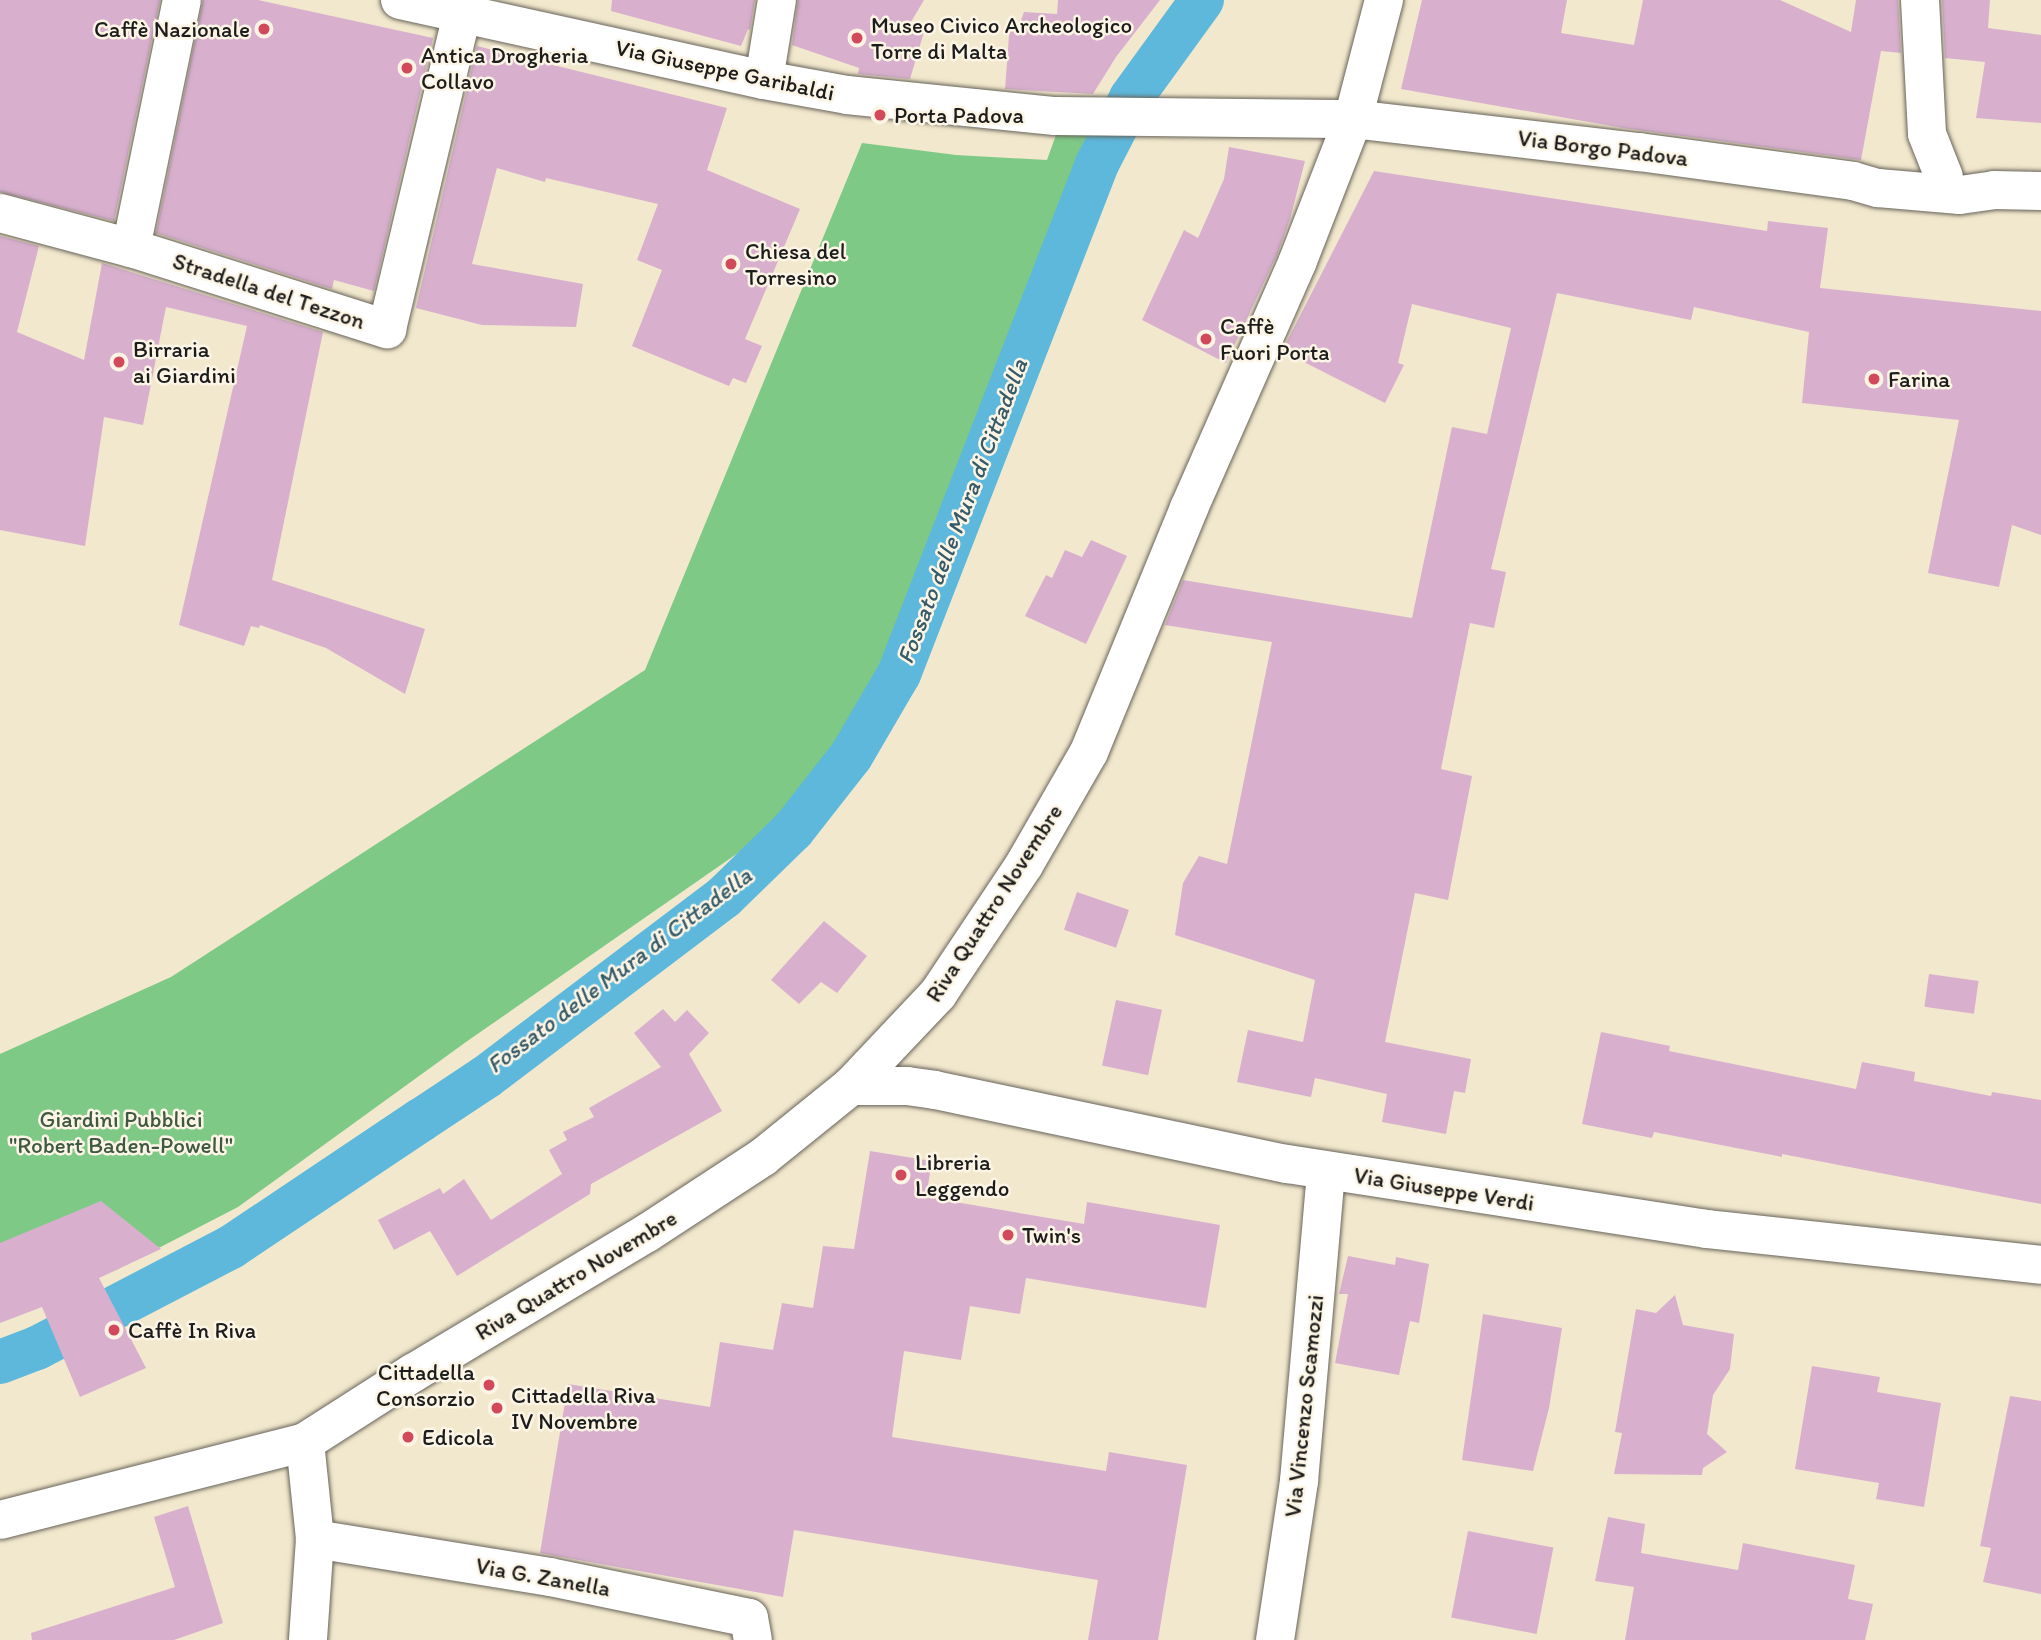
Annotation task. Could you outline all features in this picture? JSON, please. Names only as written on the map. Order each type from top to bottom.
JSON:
[{"type":"street","points":[[131,248],[182,0]]},
{"type":"street","name":"Via Giuseppe Garibaldi","points":[[400,0],[764,80],[847,95],[1055,116],[1225,120]]},
{"type":"street","points":[[764,80],[777,0]]},
{"type":"street","name":"Riva Quattro Novembre","points":[[0,1520],[305,1442],[413,1373],[647,1233],[763,1157],[851,1086],[938,994],[1024,865],[1090,752],[1189,508],[1297,263],[1353,119],[1384,0]]},
{"type":"street","points":[[1920,0],[1927,134],[1944,177]]},
{"type":"street","name":"Stradella del Tezzon","points":[[0,213],[131,248],[387,329],[462,13]]},
{"type":"street","name":"Via Borgo Padova","points":[[1225,120],[1353,119],[1639,152],[1853,181],[1878,188],[1960,195],[1994,190],[2041,191]]},
{"type":"street","name":"Via Borgo Padova","points":[[1853,181],[1879,175],[1944,177],[1994,190]]},
{"type":"street","name":"Via Giuseppe Verdi","points":[[851,1086],[907,1086],[934,1090],[1326,1171],[1706,1229],[2041,1265]]},
{"type":"street","name":"Via Vincenzo Scamozzi","points":[[1275,1640],[1299,1481],[1326,1171]]},
{"type":"street","points":[[305,1442],[315,1539],[308,1640]]},
{"type":"street","name":"Via G. Zanella","points":[[315,1539],[550,1577],[749,1618],[753,1640]]},
{"type":"green space","name":"Giardini Pubblici \"Robert Baden-Powell\"","points":[[1091,130],[915,601],[847,738],[761,837],[466,1042],[238,1207],[118,1269],[20,1313],[2,1315],[0,1323],[0,1054],[171,977],[645,670],[862,143],[956,155],[1047,160],[1057,132]]},
{"type":"building","points":[[0,0],[160,0],[114,221],[0,192]]},
{"type":"building","points":[[203,0],[258,0],[433,38],[374,291],[334,280],[332,289],[156,233]]},
{"type":"building","points":[[612,0],[755,0],[750,30],[748,29],[741,46],[611,11]]},
{"type":"building","name":"Museo Civico Archeologico Torre di Malta","points":[[798,0],[924,0],[908,27],[924,32],[910,79],[858,74],[859,68],[792,45]]},
{"type":"building","points":[[1058,0],[1160,0],[1116,57],[1093,94],[1005,89],[1010,22],[1020,23],[1024,12],[1057,14]]},
{"type":"building","points":[[1422,0],[1567,0],[1561,33],[1634,45],[1643,0],[1780,0],[1851,32],[1856,0],[1898,0],[1901,53],[1881,51],[1861,160],[1623,128],[1401,89]]},
{"type":"building","points":[[1942,0],[1990,0],[1988,28],[2041,35],[2041,123],[1976,118],[1985,62],[1945,58]]},
{"type":"building","points":[[477,46],[727,108],[707,170],[800,209],[745,339],[762,346],[746,383],[733,378],[729,386],[632,346],[662,270],[637,260],[658,204],[546,178],[545,182],[497,168],[472,264],[583,284],[576,327],[482,325],[416,308]]},
{"type":"building","points":[[1229,147],[1305,161],[1290,219],[1277,255],[1226,363],[1142,320],[1184,230],[1198,238],[1224,179]]},
{"type":"building","points":[[1374,171],[1767,231],[1768,221],[1828,228],[1820,288],[2041,311],[2041,535],[2012,525],[1999,587],[1928,573],[1959,420],[1802,403],[1809,332],[1694,307],[1691,320],[1557,293],[1491,569],[1506,572],[1494,628],[1470,623],[1441,769],[1472,776],[1448,900],[1415,893],[1385,1042],[1471,1059],[1465,1093],[1454,1091],[1446,1134],[1382,1122],[1387,1094],[1315,1078],[1311,1097],[1237,1082],[1248,1030],[1303,1042],[1315,980],[1175,935],[1183,883],[1199,856],[1227,864],[1272,642],[1165,625],[1183,580],[1412,618],[1452,427],[1487,434],[1511,328],[1412,304],[1398,363],[1404,365],[1385,403],[1282,351]]},
{"type":"building","points":[[0,236],[39,246],[17,332],[84,360],[102,263],[323,332],[272,580],[425,629],[405,694],[326,648],[260,625],[259,628],[251,626],[244,646],[179,625],[247,326],[166,307],[143,425],[104,417],[85,546],[0,530]]},
{"type":"building","points":[[1091,540],[1127,556],[1086,644],[1025,616],[1046,575],[1052,578],[1065,550],[1082,557]]},
{"type":"building","points":[[1077,892],[1129,910],[1116,948],[1064,930]]},
{"type":"building","points":[[824,921],[867,956],[837,993],[821,982],[799,1004],[771,980]]},
{"type":"building","points":[[1929,974],[1979,981],[1974,1014],[1924,1007]]},
{"type":"building","points":[[1116,1000],[1162,1010],[1148,1075],[1102,1066]]},
{"type":"building","points":[[663,1009],[675,1022],[687,1010],[709,1033],[689,1054],[722,1111],[591,1184],[590,1194],[457,1276],[430,1231],[394,1250],[378,1220],[440,1188],[443,1194],[464,1179],[491,1220],[562,1174],[549,1150],[567,1140],[563,1132],[594,1117],[589,1108],[661,1067],[634,1033]]},
{"type":"building","points":[[1601,1032],[1670,1046],[1669,1051],[1856,1089],[1862,1062],[1915,1072],[1914,1081],[1991,1096],[1992,1092],[2041,1100],[2041,1204],[1782,1154],[1782,1157],[1654,1132],[1652,1138],[1582,1124]]},
{"type":"building","points":[[870,1151],[932,1161],[926,1197],[1084,1224],[1087,1202],[1220,1225],[1206,1308],[1026,1278],[1020,1314],[970,1306],[961,1360],[904,1351],[892,1437],[1106,1471],[1109,1452],[1187,1465],[1158,1640],[1088,1640],[1098,1580],[794,1530],[783,1597],[540,1553],[568,1384],[710,1407],[720,1342],[773,1350],[782,1303],[813,1308],[823,1246],[854,1249]]},
{"type":"building","points":[[101,1201],[161,1249],[99,1278],[146,1368],[80,1397],[42,1307],[0,1323],[0,1243]]},
{"type":"building","points":[[1348,1256],[1395,1265],[1396,1257],[1429,1264],[1419,1323],[1410,1321],[1399,1375],[1335,1363],[1348,1294],[1339,1294]]},
{"type":"building","points":[[1675,1295],[1683,1325],[1734,1334],[1730,1369],[1713,1395],[1707,1434],[1727,1452],[1703,1468],[1702,1475],[1614,1474],[1622,1433],[1615,1432],[1636,1309],[1656,1313]]},
{"type":"building","points":[[1483,1314],[1562,1328],[1549,1408],[1533,1471],[1462,1460]]},
{"type":"building","points":[[1812,1366],[1880,1377],[1877,1392],[1941,1403],[1924,1507],[1876,1499],[1879,1483],[1795,1469]]},
{"type":"building","points":[[2010,1396],[2041,1401],[2041,1594],[1983,1582],[1991,1548],[1980,1546]]},
{"type":"building","points":[[188,1506],[223,1623],[174,1640],[32,1640],[31,1633],[175,1587],[154,1517]]},
{"type":"building","points":[[1608,1517],[1645,1524],[1641,1553],[1738,1570],[1743,1543],[1855,1565],[1848,1599],[1873,1604],[1865,1640],[1625,1640],[1634,1587],[1595,1581]]},
{"type":"building","points":[[1468,1531],[1553,1548],[1537,1634],[1451,1617]]},
{"type":"waterway","name":"Fossato delle Mura di Cittadella","points":[[0,1362],[37,1348],[231,1247],[486,1077],[724,897],[793,830],[851,756],[899,674],[1097,164],[1131,98],[1202,0]]},
{"type":"place","name":"Caffè Nazionale","points":[[264,29]]},
{"type":"place","name":"Museo Civico Archeologico Torre di Malta","points":[[857,38]]},
{"type":"place","name":"Antica Drogheria Collavo","points":[[407,68]]},
{"type":"place","name":"Porta Padova","points":[[880,115]]},
{"type":"place","name":"Chiesa del Torresino","points":[[731,264]]},
{"type":"place","name":"Caffè Fuori Porta","points":[[1206,339]]},
{"type":"place","name":"Birraria ai Giardini","points":[[119,362]]},
{"type":"place","name":"Farina","points":[[1874,379]]},
{"type":"place","name":"Libreria Leggendo","points":[[901,1175]]},
{"type":"place","name":"Twin's","points":[[1008,1235]]},
{"type":"place","name":"Caffè In Riva","points":[[114,1330]]},
{"type":"place","name":"Cittadella Consorzio","points":[[489,1385]]},
{"type":"place","name":"Cittadella Riva IV Novembre","points":[[497,1408]]},
{"type":"place","name":"Edicola","points":[[408,1437]]}]
